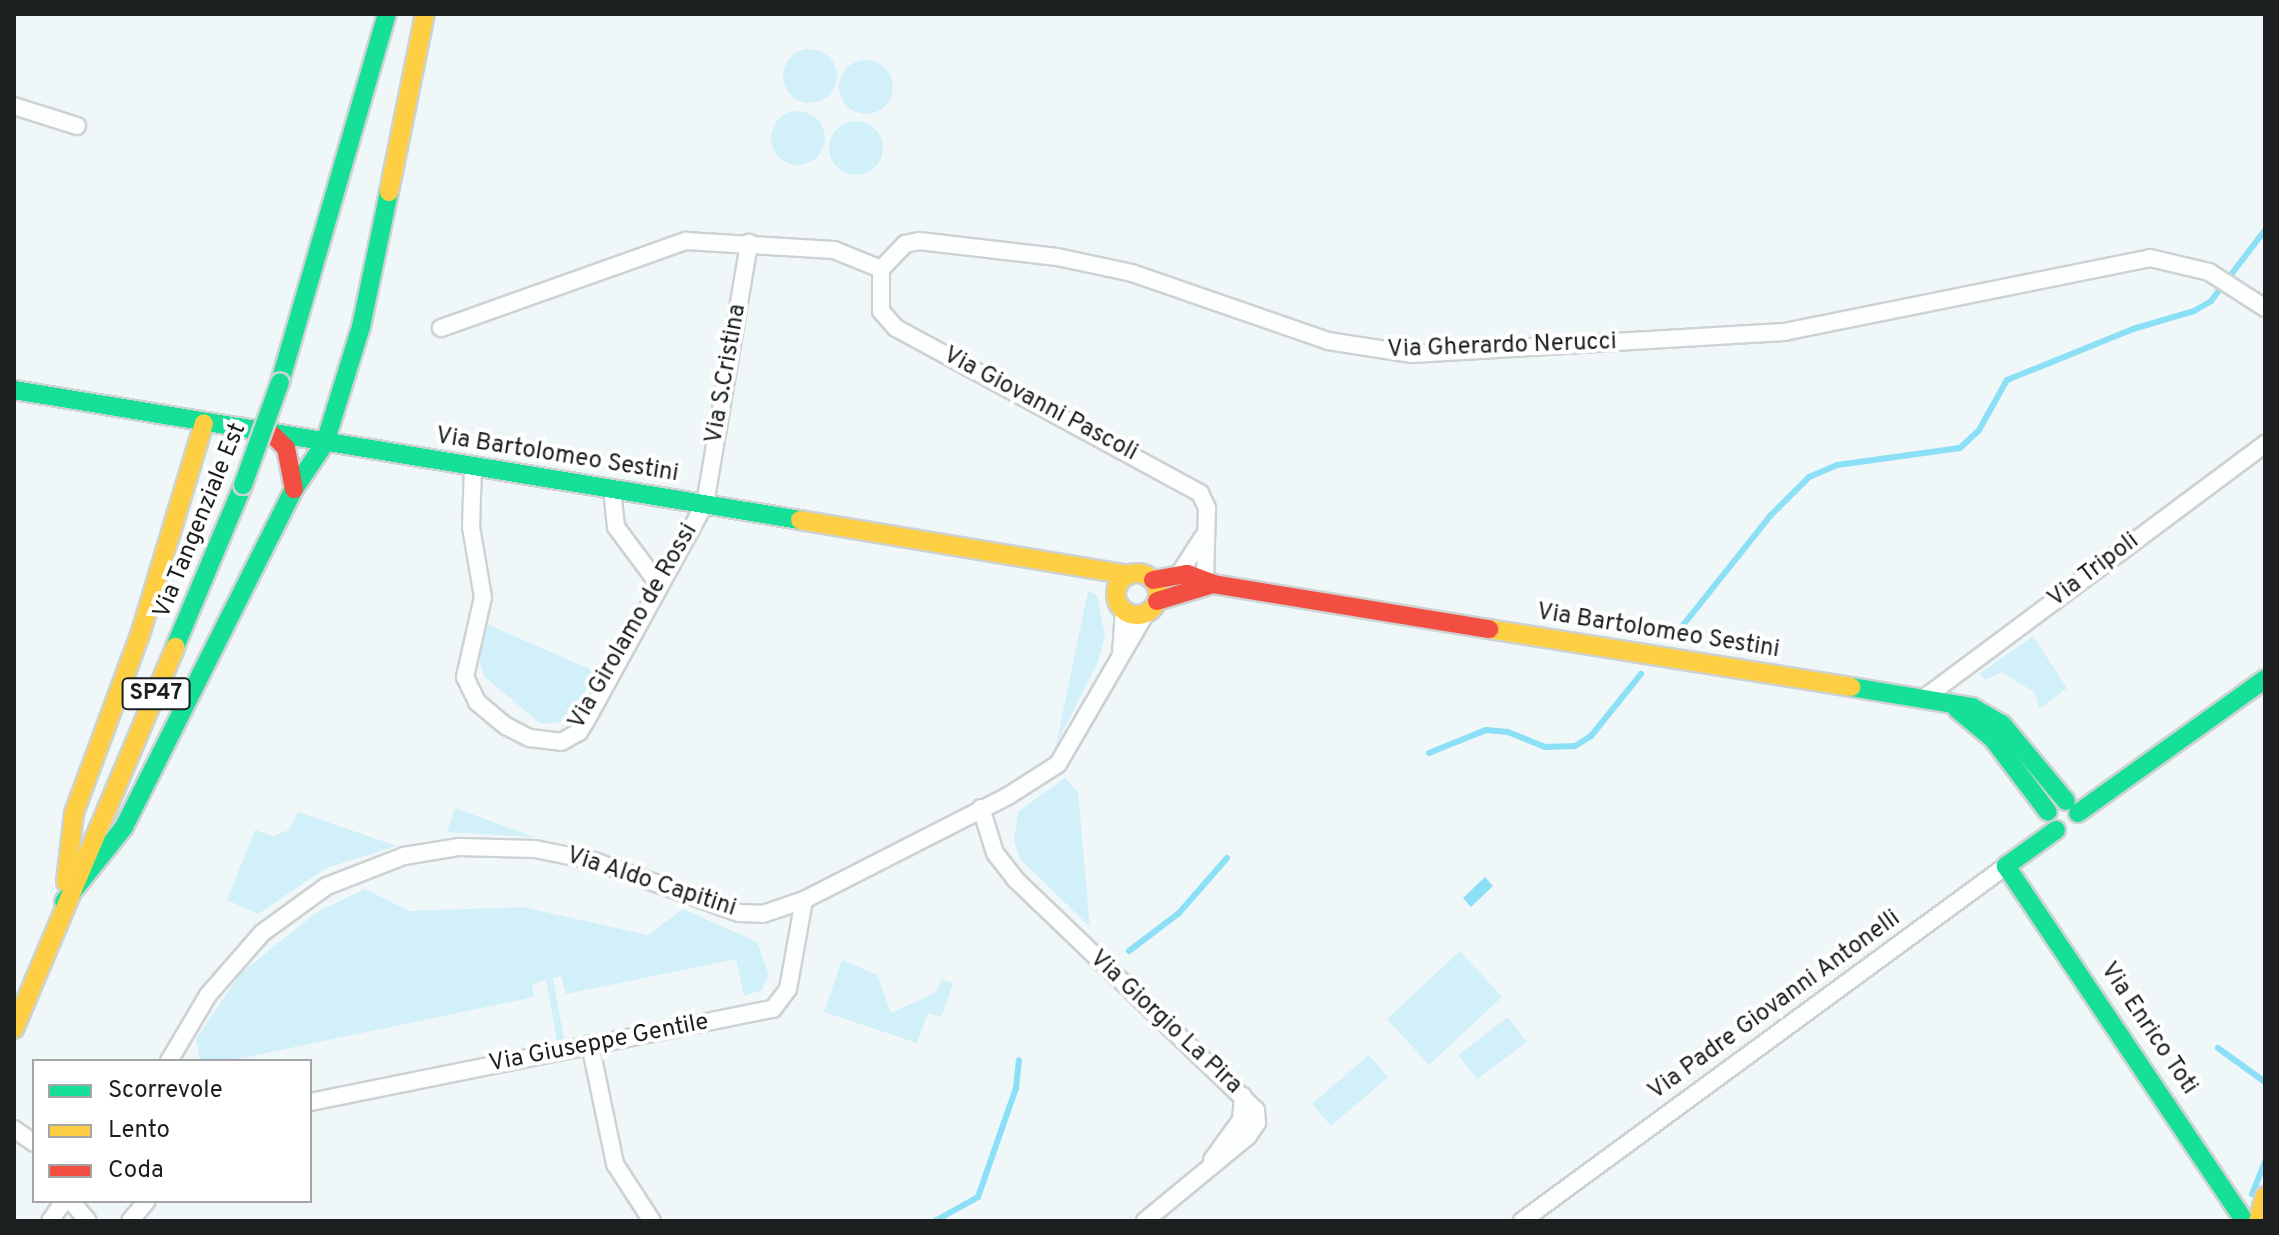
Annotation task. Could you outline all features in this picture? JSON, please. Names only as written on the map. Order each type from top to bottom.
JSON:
[{"type":"main road","name":"Via Tangenziale Est","points":[[14,1029],[64,902],[243,485],[280,382],[387,14]]},
{"type":"main road","points":[[64,902],[124,827],[294,489],[325,443],[361,327],[425,14]]},
{"type":"main road","name":"Via Bartolomeo Sestini","points":[[14,390],[1093,569],[1122,582]]},
{"type":"main road","points":[[64,902],[74,813],[140,635],[204,423]]},
{"type":"main road","points":[[273,435],[286,448],[294,489]]},
{"type":"main road","points":[[1153,580],[1144,573],[1122,582],[1124,610],[1152,607],[1209,581]]},
{"type":"main road","points":[[1153,580],[1179,574]]},
{"type":"main road","name":"Via Bartolomeo Sestini","points":[[1179,574],[1949,704],[1993,739],[2048,812],[2056,830]]},
{"type":"main road","points":[[1152,607],[1153,580]]},
{"type":"main road","points":[[2048,812],[2072,807],[2265,679]]},
{"type":"main road","points":[[1949,704],[1996,718],[2072,807]]},
{"type":"main road","name":"Via Padre Giovanni Antonelli","points":[[2006,866],[2056,830],[2072,828],[2072,807]]},
{"type":"main road","name":"Via Enrico Toti","points":[[2006,866],[2245,1221]]},
{"type":"main road","points":[[2258,1221],[2265,1196]]},
{"type":"street","points":[[14,106],[77,126]]},
{"type":"street","name":"Via Gherardo Nerucci","points":[[881,269],[905,244],[919,241],[1057,257],[1132,273],[1328,341],[1412,354],[1784,332],[2150,258],[2209,272],[2265,308]]},
{"type":"street","points":[[441,328],[665,244],[749,243],[834,250],[881,269]]},
{"type":"street","name":"Via S.Cristina","points":[[705,504],[749,243]]},
{"type":"street","name":"Via Giovanni Pascoli","points":[[881,269],[881,311],[896,328],[1187,483],[1205,500],[1203,537],[1209,581]]},
{"type":"street","name":"Via Tripoli","points":[[1923,699],[2265,444]]},
{"type":"street","name":"Via Girolamo de Rossi","points":[[473,465],[471,527],[483,597],[465,677],[477,702],[506,726],[550,743],[579,732],[705,504]]},
{"type":"street","points":[[612,489],[616,527],[659,585]]},
{"type":"street","points":[[1179,574],[1203,537]]},
{"type":"street","name":"Via Aldo Capitini","points":[[170,1059],[208,995],[262,933],[327,886],[404,856],[459,847],[535,849],[594,861],[739,913],[763,914],[804,900],[981,808],[1058,764],[1152,607]]},
{"type":"street","name":"Via Aldo Capitini","points":[[1121,655],[1124,610]]},
{"type":"street","name":"Via Giorgio La Pira","points":[[981,808],[995,853],[1015,879],[1243,1096],[1241,1120],[1210,1164],[1145,1221]]},
{"type":"street","name":"Via Padre Giovanni Antonelli","points":[[1522,1221],[2006,866]]},
{"type":"street","name":"Via Giuseppe Gentile","points":[[312,1102],[779,1006],[788,989],[804,900]]},
{"type":"street","points":[[590,1044],[615,1164],[652,1221]]},
{"type":"street","points":[[50,1221],[63,1203]]},
{"type":"street","points":[[73,1203],[88,1221]]},
{"type":"street","points":[[130,1221],[146,1209]]},
{"type":"shaded area","points":[[810,49],[829,57],[837,76],[829,95],[810,103],[791,95],[783,76],[791,57]]},
{"type":"shaded area","points":[[866,60],[885,68],[893,87],[885,106],[866,114],[847,106],[839,87],[847,68]]},
{"type":"shaded area","points":[[798,111],[817,119],[825,138],[817,157],[798,165],[779,157],[771,138],[779,119]]},
{"type":"shaded area","points":[[856,121],[875,129],[883,148],[875,167],[856,175],[837,167],[829,148],[837,129]]},
{"type":"shaded area","points":[[1088,591],[1097,595],[1105,636],[1098,662],[1056,745]]},
{"type":"shaded area","points":[[487,624],[596,672],[569,721],[541,724],[484,676],[478,653]]},
{"type":"shaded area","points":[[2033,636],[2067,688],[2039,709],[2035,693],[2002,672],[1986,680],[1979,674]]},
{"type":"shaded area","points":[[1065,778],[1078,792],[1090,927],[1020,859],[1014,841],[1018,812]]},
{"type":"shaded area","points":[[455,808],[534,837],[447,832]]},
{"type":"shaded area","points":[[298,812],[397,846],[326,868],[258,914],[227,900],[255,830],[273,836],[289,830]]},
{"type":"shaded area","points":[[365,889],[409,911],[523,907],[648,935],[683,909],[757,942],[769,975],[762,990],[744,996],[736,959],[566,994],[561,976],[553,978],[564,1039],[557,1041],[546,980],[532,984],[534,997],[238,1059],[200,1059],[196,1039],[241,973],[317,912]]},
{"type":"shaded area","points":[[1460,951],[1502,997],[1429,1065],[1387,1019]]},
{"type":"shaded area","points":[[842,960],[877,975],[891,1013],[935,993],[942,980],[953,983],[941,1017],[928,1013],[917,1043],[824,1012]]},
{"type":"shaded area","points":[[1508,1017],[1527,1042],[1477,1079],[1458,1055]]},
{"type":"shaded area","points":[[1369,1055],[1388,1077],[1331,1126],[1312,1104]]},
{"type":"water","points":[[1485,877],[1493,886],[1471,907],[1463,898]]},
{"type":"waterway","points":[[1676,634],[1771,515],[1809,477],[1837,465],[1960,448],[1979,430],[2007,380],[2133,329],[2194,311],[2211,301],[2265,230]]},
{"type":"waterway","points":[[1429,753],[1486,730],[1508,732],[1545,747],[1575,746],[1591,736],[1641,674]]},
{"type":"waterway","points":[[1129,951],[1179,913],[1227,858]]},
{"type":"waterway","points":[[2218,1048],[2265,1082]]},
{"type":"waterway","points":[[935,1221],[978,1197],[1016,1088],[1019,1060]]},
{"type":"waterway","points":[[2252,1194],[2265,1162]]},
{"type":"traffic: fast","points":[[280,382],[387,14]]},
{"type":"traffic: fast","points":[[64,902],[124,827],[294,489],[325,443],[361,327],[389,192]]},
{"type":"traffic: fast","points":[[243,485],[280,382]]},
{"type":"traffic: fast","points":[[14,390],[800,520]]},
{"type":"traffic: fast","points":[[175,647],[243,485]]},
{"type":"traffic: fast","points":[[2078,813],[2265,679]]},
{"type":"traffic: fast","points":[[1851,687],[1972,707],[2002,724],[2066,801]]},
{"type":"traffic: fast","points":[[1957,709],[1993,739],[2048,812]]},
{"type":"traffic: fast","points":[[2056,830],[2006,866],[2245,1221]]},
{"type":"traffic: slow","points":[[389,192],[425,14]]},
{"type":"traffic: slow","points":[[66,882],[74,813],[140,635],[204,423]]},
{"type":"traffic: slow","points":[[800,520],[1128,575]]},
{"type":"traffic: slow","points":[[1137,573],[1152,579],[1158,594],[1152,609],[1137,615],[1122,609],[1116,594],[1122,579],[1137,573]]},
{"type":"traffic: slow","points":[[1489,629],[1851,687]]},
{"type":"traffic: slow","points":[[14,1029],[175,647]]},
{"type":"traffic: slow","points":[[2258,1221],[2265,1196]]},
{"type":"traffic: jam","points":[[273,435],[286,448],[294,489]]},
{"type":"traffic: jam","points":[[1153,580],[1187,574],[1212,583]]},
{"type":"traffic: jam","points":[[1157,601],[1213,584],[1489,629]]}]
